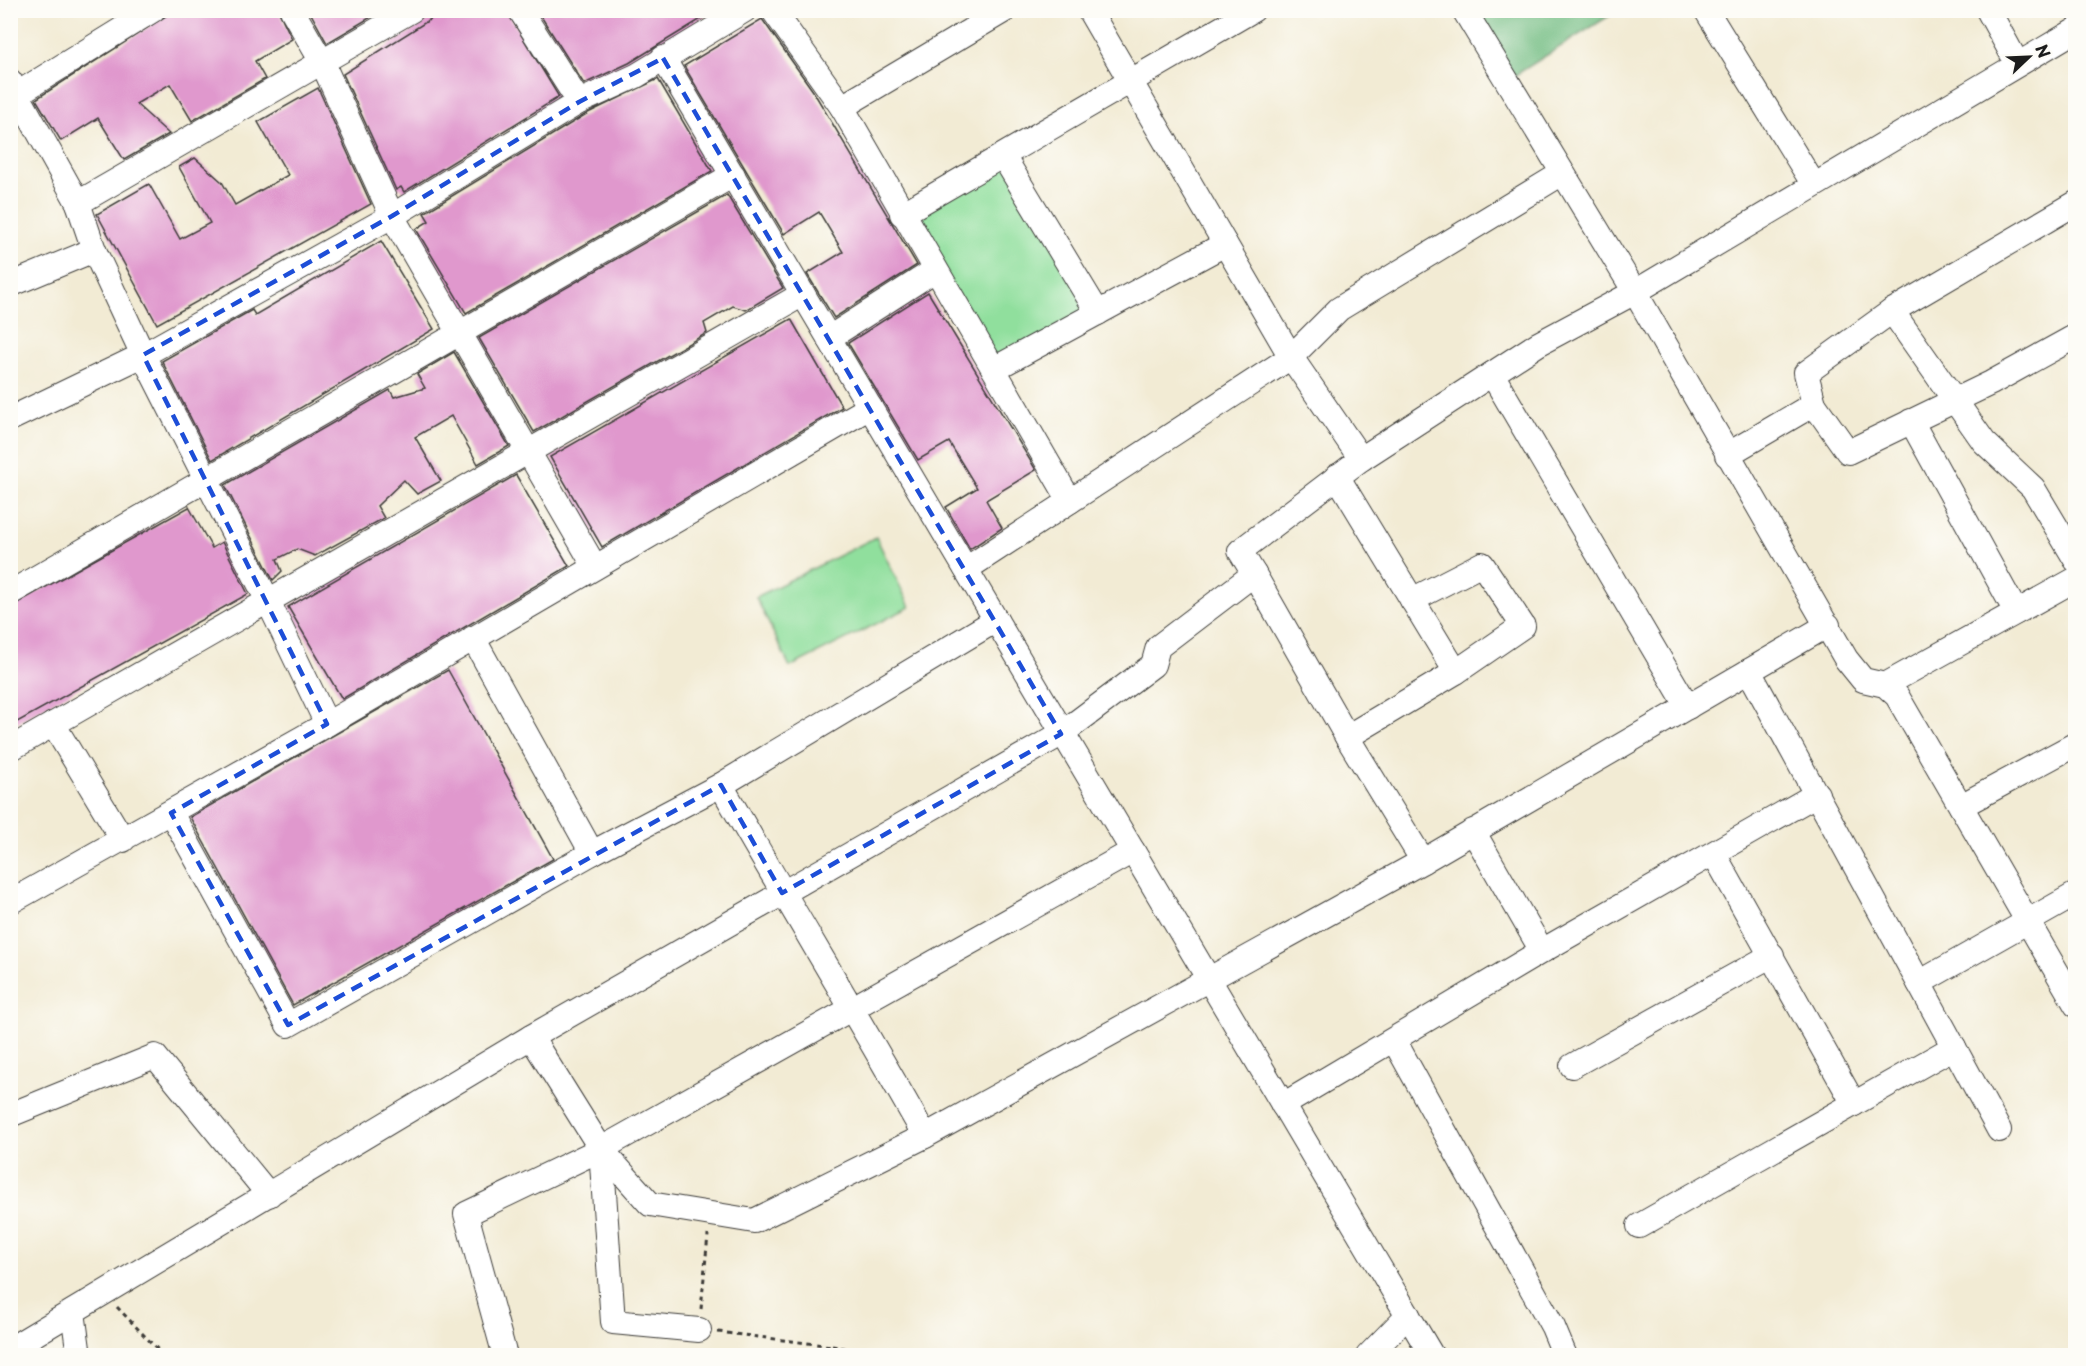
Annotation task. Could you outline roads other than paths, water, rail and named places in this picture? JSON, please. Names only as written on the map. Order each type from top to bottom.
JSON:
[{"type":"street","points":[[292,10],[322,62],[392,216],[596,567]]},
{"type":"street","points":[[78,203],[412,10]]},
{"type":"street","points":[[520,10],[579,102]]},
{"type":"street","points":[[10,419],[143,356],[392,216],[579,102],[636,76],[745,10]]},
{"type":"street","points":[[773,10],[842,107],[1070,501]]},
{"type":"street","points":[[842,107],[1005,10]]},
{"type":"street","points":[[1089,10],[1291,357],[1361,459]]},
{"type":"street","points":[[902,214],[1253,10]]},
{"type":"street","points":[[1464,10],[1561,174],[1635,292],[1846,659],[1863,680],[1885,685],[1897,696],[2076,1005]]},
{"type":"street","points":[[1706,10],[1814,185]]},
{"type":"street","points":[[1988,10],[2017,63]]},
{"type":"street","points":[[139,14],[14,88],[78,203],[94,250],[143,356],[268,601],[327,724]]},
{"type":"street","points":[[1423,861],[1347,737],[1240,551],[1361,459],[1538,344],[1635,292],[2076,30]]},
{"type":"street","points":[[663,58],[966,569],[1061,734],[1209,978],[1432,1356]]},
{"type":"street","points":[[1003,156],[1098,313]]},
{"type":"street","points":[[966,569],[1291,357],[1339,309],[1561,174]]},
{"type":"street","points":[[10,593],[732,175]]},
{"type":"street","points":[[2076,203],[1892,311],[1806,373],[1814,404],[1848,452],[1991,383],[2076,336]]},
{"type":"street","points":[[994,369],[1225,244]]},
{"type":"street","points":[[10,285],[94,250]]},
{"type":"street","points":[[829,338],[935,270]]},
{"type":"street","points":[[10,749],[803,294]]},
{"type":"street","points":[[1892,311],[1984,442],[2033,488],[2076,560]]},
{"type":"street","points":[[1492,374],[1688,707]]},
{"type":"street","points":[[1727,455],[1814,404]]},
{"type":"street","points":[[10,902],[327,724],[870,407]]},
{"type":"street","points":[[1911,421],[2016,612]]},
{"type":"street","points":[[1337,476],[1456,672]]},
{"type":"street","points":[[1347,737],[1456,672],[1522,626],[1482,564],[1413,600]]},
{"type":"street","points":[[10,1349],[531,1037],[1061,734],[1153,665],[1158,647],[1254,574]]},
{"type":"street","points":[[1885,685],[2076,579]]},
{"type":"street","points":[[171,813],[288,1025],[592,853],[721,785],[996,620]]},
{"type":"street","points":[[531,1037],[602,1149],[650,1204],[754,1221],[925,1136],[1423,861],[1828,625]]},
{"type":"street","points":[[473,638],[592,853]]},
{"type":"street","points":[[1749,671],[1999,1130]]},
{"type":"street","points":[[54,724],[123,840]]},
{"type":"street","points":[[1961,806],[2076,744]]},
{"type":"street","points":[[721,785],[782,893],[853,1008],[925,1136]]},
{"type":"street","points":[[1283,1105],[1542,951],[1817,794]]},
{"type":"street","points":[[1473,831],[1542,951]]},
{"type":"street","points":[[505,1356],[466,1214],[602,1149],[1133,851]]},
{"type":"street","points":[[1714,854],[1854,1104]]},
{"type":"street","points":[[1919,983],[2076,894]]},
{"type":"street","points":[[1572,1066],[1772,956]]},
{"type":"street","points":[[1394,1041],[1553,1327],[1565,1356]]},
{"type":"street","points":[[1639,1226],[1954,1047]]},
{"type":"street","points":[[10,1115],[155,1056],[269,1195]]},
{"type":"street","points":[[602,1149],[613,1322],[699,1330]]},
{"type":"street","points":[[73,1312],[79,1356]]},
{"type":"street","points":[[1368,1356],[1408,1315]]}]
